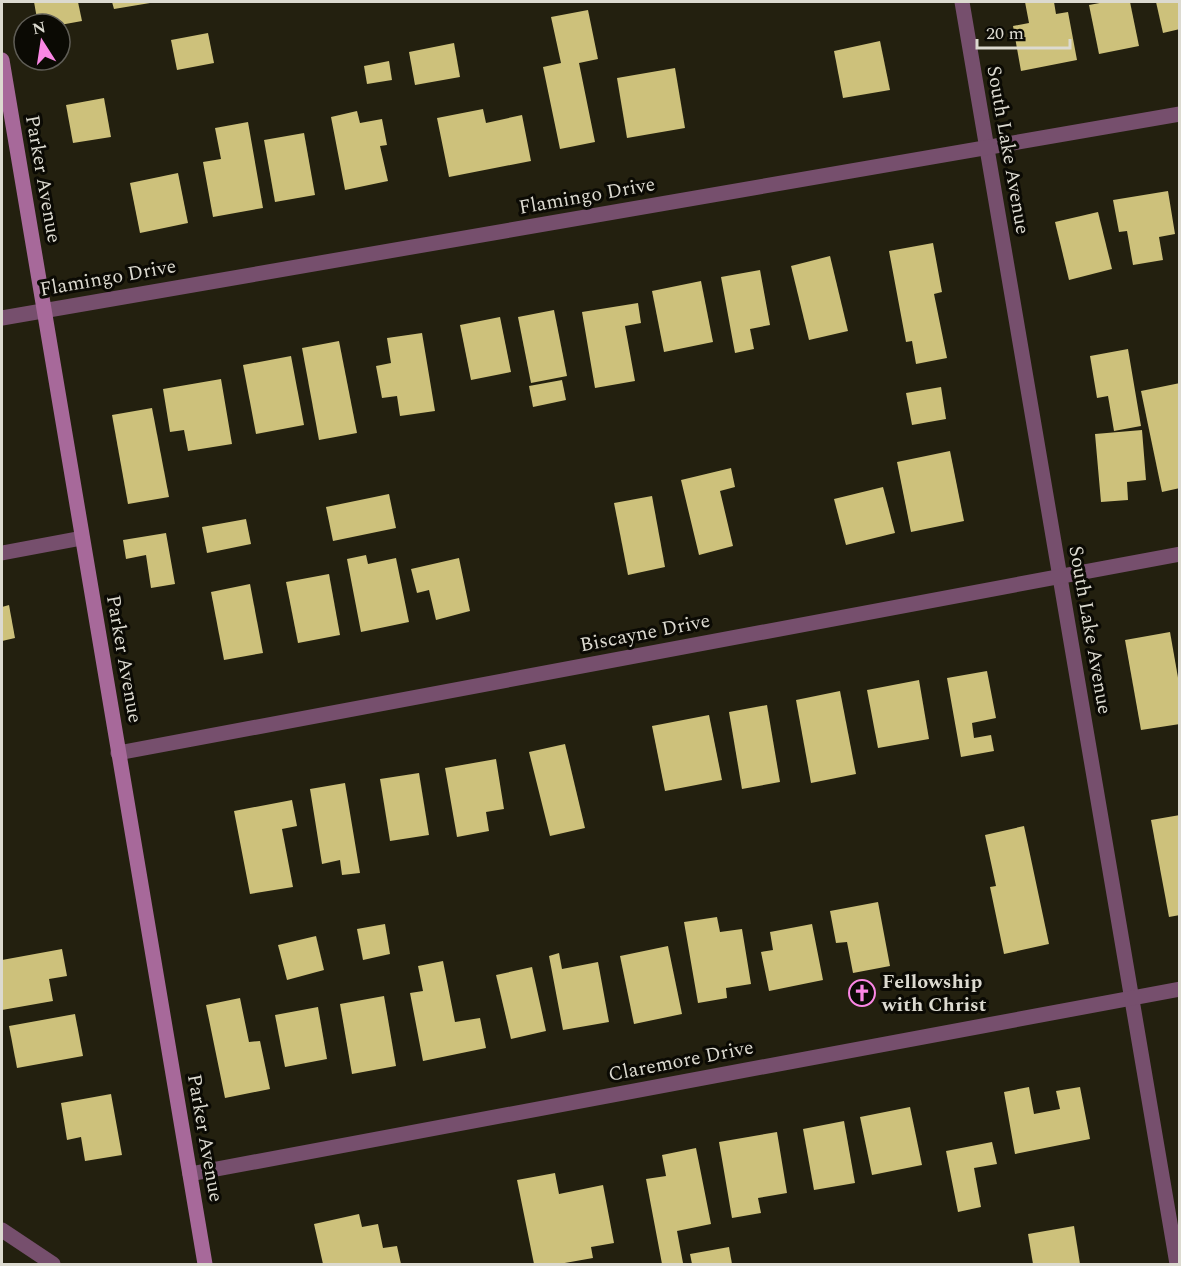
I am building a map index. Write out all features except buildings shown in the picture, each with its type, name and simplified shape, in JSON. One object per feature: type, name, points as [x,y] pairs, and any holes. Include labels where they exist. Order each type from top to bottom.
[{"type":"street","name":"South Lake Avenue","points":[[962,2],[1177,1264]]},
{"type":"street","name":"Parker Avenue","points":[[2,60],[205,1264]]},
{"type":"street","name":"Flamingo Drive","points":[[2,318],[1179,114]]},
{"type":"street","points":[[2,553],[82,538]]},
{"type":"street","name":"Biscayne Drive","points":[[118,753],[1179,554]]},
{"type":"street","name":"Claremore Drive","points":[[190,1174],[1179,989]]},
{"type":"street","points":[[2,1230],[52,1264]]},
{"type":"place","name":"Fellowship with Christ","points":[[862,993]]}]
